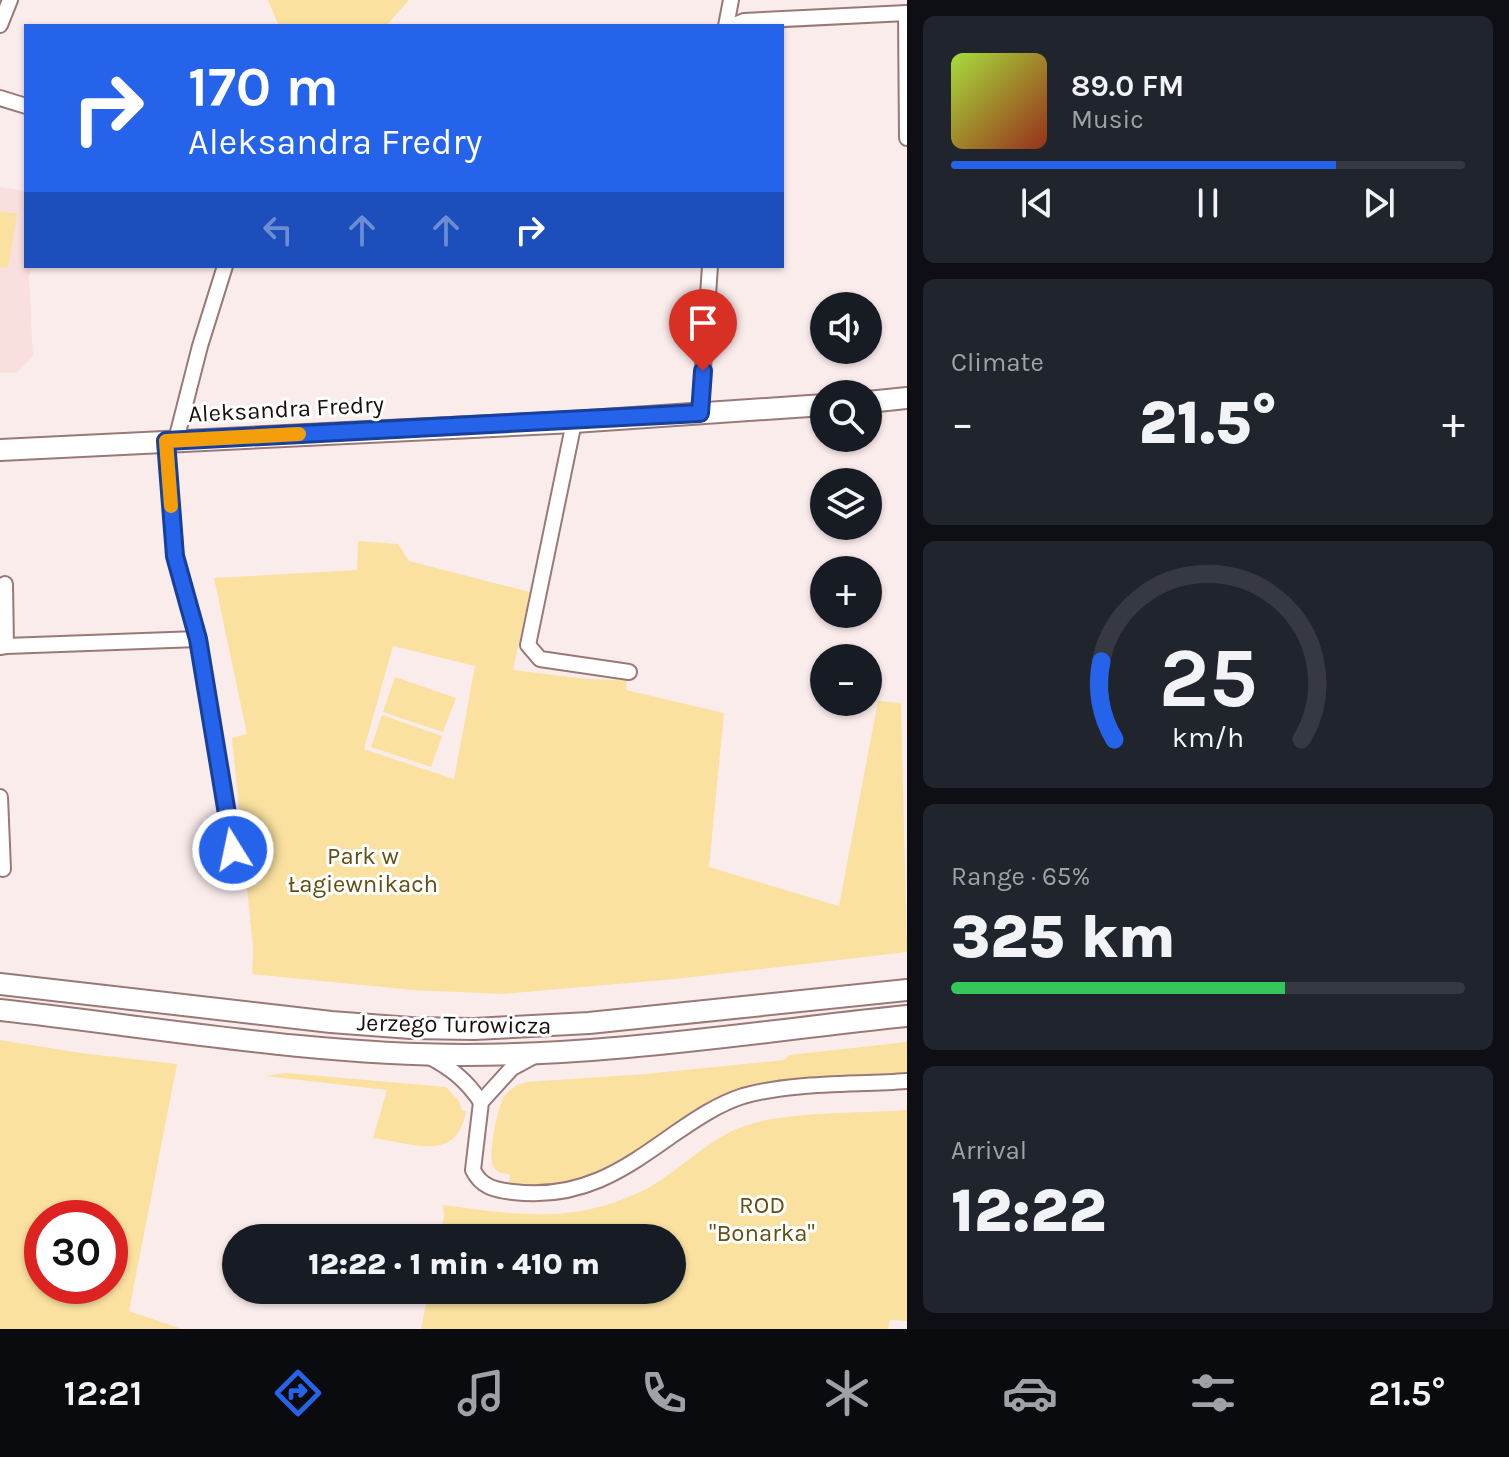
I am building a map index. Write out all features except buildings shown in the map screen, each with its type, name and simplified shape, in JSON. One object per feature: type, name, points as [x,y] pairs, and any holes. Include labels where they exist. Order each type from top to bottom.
[{"type":"main road","points":[[882,401],[907,398]]},
{"type":"main road","name":"Aleksandra Fredry","points":[[0,450],[574,422],[810,406]]},
{"type":"main road","name":"Jerzego Turowicza","points":[[0,984],[331,1022],[474,1029],[589,1023],[907,990]]},
{"type":"main road","name":"Jerzego Turowicza","points":[[0,1010],[287,1043],[425,1054],[540,1053],[907,1016]]},
{"type":"street","points":[[0,25],[10,0]]},
{"type":"street","points":[[729,24],[731,0]]},
{"type":"street","points":[[735,24],[858,7],[906,13],[907,138]]},
{"type":"street","points":[[0,98],[24,105]]},
{"type":"street","points":[[224,268],[171,440],[175,556],[198,639],[233,850]]},
{"type":"street","points":[[700,413],[710,268]]},
{"type":"street","points":[[574,422],[528,645],[540,659],[629,672]]},
{"type":"street","points":[[5,584],[3,646],[198,639]]},
{"type":"street","points":[[0,797],[3,869]]},
{"type":"street","points":[[540,1053],[512,1068],[481,1102],[472,1163],[478,1180],[486,1186],[503,1191],[542,1193],[587,1186],[614,1175],[705,1113],[741,1097],[779,1089],[907,1081]]},
{"type":"street","points":[[425,1054],[463,1078],[481,1102]]},
{"type":"shaded area","points":[[0,187],[24,191],[24,268],[31,268],[29,277],[33,356],[16,373],[0,373]]},
{"type":"green space","points":[[268,0],[409,0],[388,24],[278,24]]},
{"type":"green space","points":[[0,211],[17,214],[8,268],[0,267]]},
{"type":"green space","name":"Park w Łagiewnikach","points":[[358,541],[398,544],[409,561],[530,592],[513,670],[587,679],[627,680],[626,690],[724,713],[709,867],[839,906],[875,716],[882,716],[882,701],[901,703],[907,952],[675,979],[503,994],[412,990],[252,974],[253,948],[232,738],[247,734],[214,578],[357,570]],"holes":[[[393,646],[475,666],[454,779],[364,749]]]},
{"type":"green space","points":[[395,677],[456,698],[443,732],[383,712]]},
{"type":"green space","points":[[382,715],[442,736],[431,767],[371,747]]},
{"type":"green space","points":[[0,1040],[177,1064],[129,1311],[182,1329],[0,1329]]},
{"type":"green space","points":[[907,1042],[907,1073],[797,1078],[736,1090],[705,1104],[607,1168],[579,1179],[548,1185],[509,1184],[510,1175],[493,1166],[492,1143],[501,1102],[516,1086],[526,1082],[784,1060],[789,1055]]},
{"type":"green space","points":[[287,1073],[446,1087],[459,1101],[462,1110],[466,1111],[461,1128],[443,1144],[417,1146],[373,1138],[387,1090],[265,1076]]},
{"type":"green space","name":"ROD \"Bonarka\"","points":[[907,1110],[907,1321],[890,1320],[888,1329],[421,1329],[426,1304],[686,1304],[686,1224],[443,1224],[443,1205],[522,1214],[570,1213],[595,1208],[646,1189],[732,1131],[770,1119]]},
{"type":"slow traffic","points":[[171,506],[166,441],[299,434]]},
{"type":"route","points":[[233,850],[198,639],[175,556],[166,441],[700,413],[703,371]]}]
